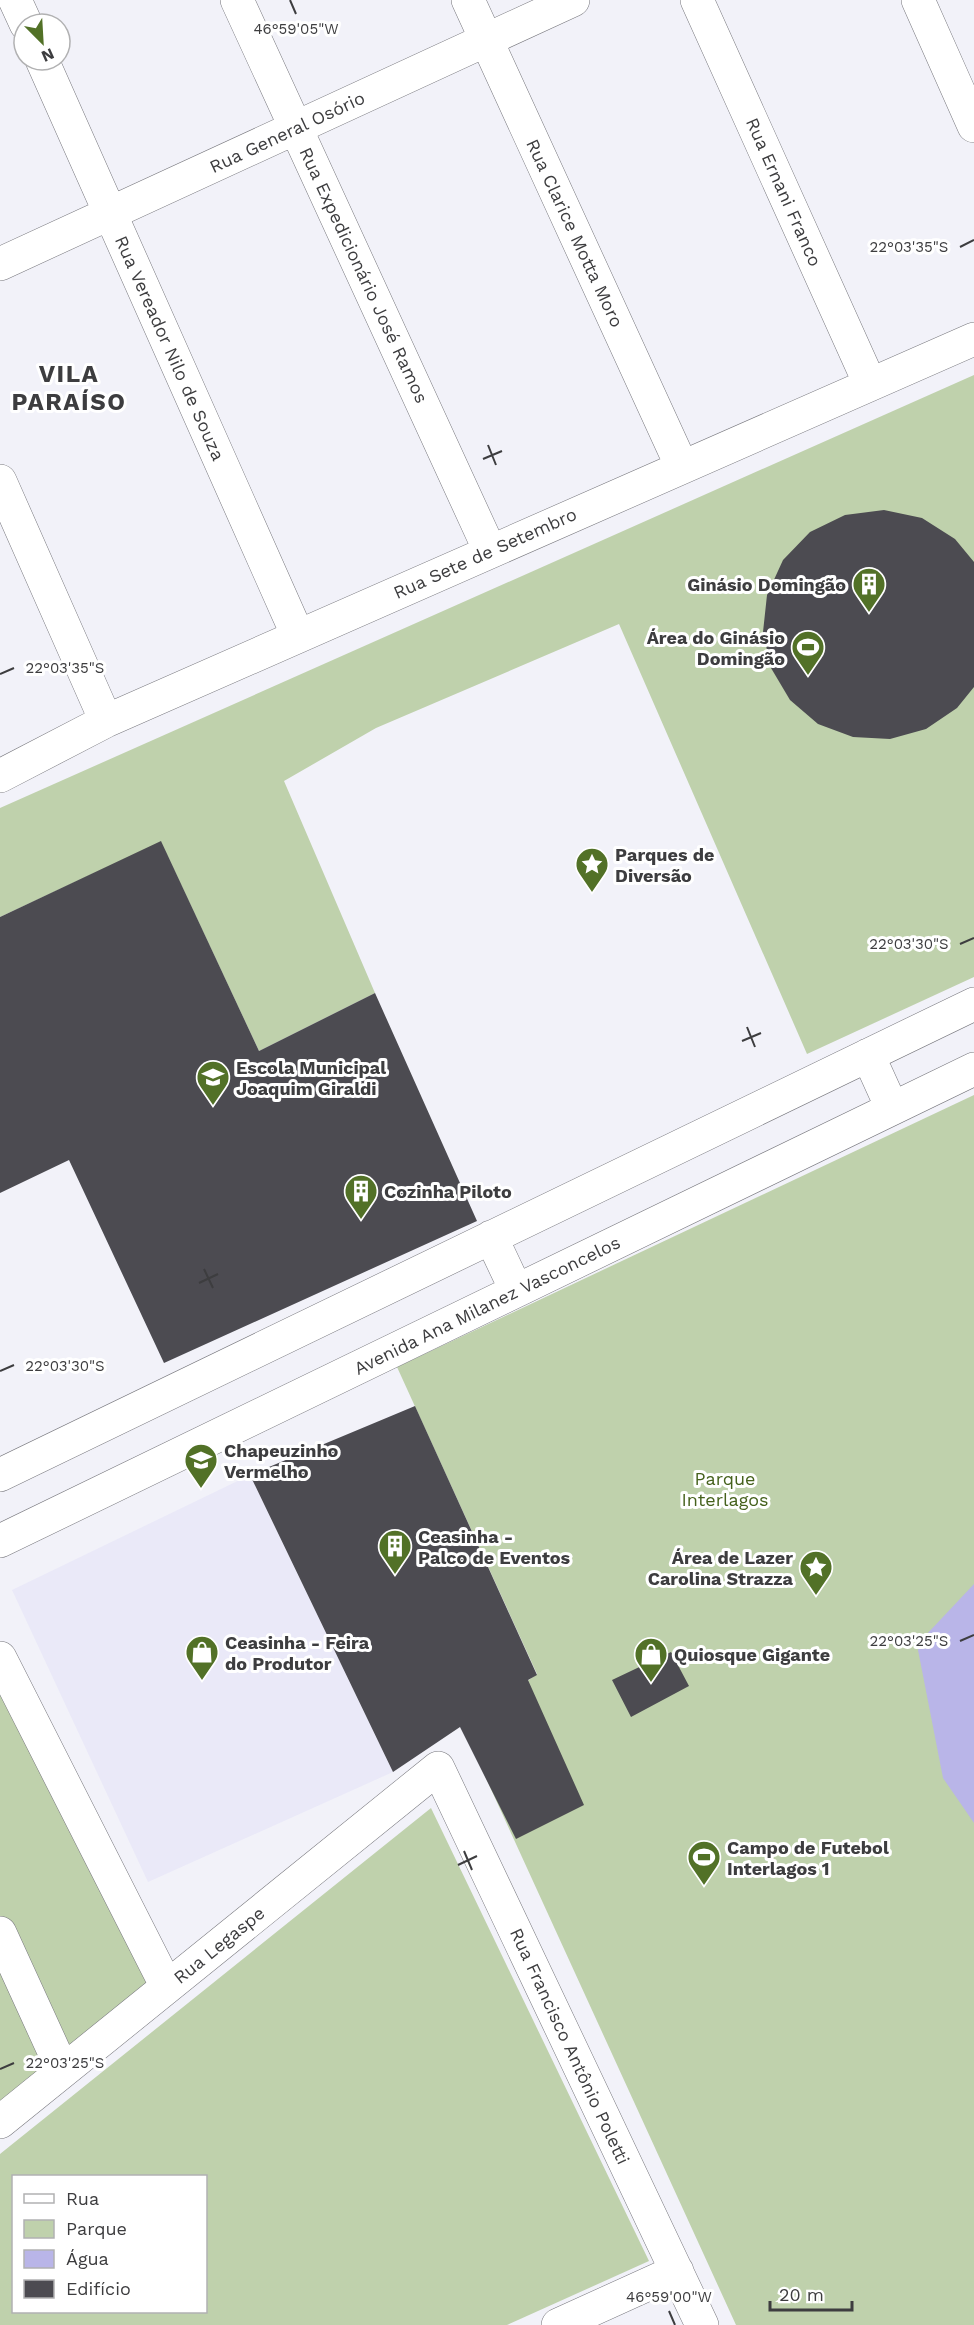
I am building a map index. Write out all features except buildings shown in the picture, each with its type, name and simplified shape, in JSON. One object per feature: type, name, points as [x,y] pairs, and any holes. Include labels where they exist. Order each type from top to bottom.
[{"type":"street","name":"Rua Expedicionário José Ramos","points":[[237,0],[490,551]]},
{"type":"street","name":"Rua Clarice Motta Moro","points":[[468,0],[682,467]]},
{"type":"street","name":"Rua General Osório","points":[[0,264],[573,0]]},
{"type":"street","name":"Rua Ernani Franco","points":[[697,0],[870,384]]},
{"type":"street","points":[[918,0],[974,126]]},
{"type":"street","name":"Rua Vereador Nilo de Souza","points":[[47,72],[298,636]]},
{"type":"street","name":"Rua Sete de Setembro","points":[[0,776],[106,721],[974,339]]},
{"type":"street","points":[[0,481],[106,721]]},
{"type":"street","points":[[0,1475],[974,1004]]},
{"type":"street","points":[[867,1055],[892,1108]]},
{"type":"street","name":"Avenida Ana Milanez Vasconcelos","points":[[0,1541],[974,1069]]},
{"type":"street","points":[[491,1237],[516,1290]]},
{"type":"street","points":[[0,1658],[167,1987]]},
{"type":"street","name":"Rua Legaspe","points":[[0,2122],[438,1768]]},
{"type":"street","name":"Rua Francisco Antônio Poletti","points":[[438,1768],[702,2325]]},
{"type":"street","points":[[0,1933],[63,2071]]},
{"type":"street","points":[[558,2325],[677,2271]]},
{"type":"shaded area","name":"Ceasinha - Feira do Produtor","points":[[250,1475],[393,1772],[148,1882],[12,1590]]},
{"type":"green space","name":"Área do Ginásio Domingão","points":[[974,375],[974,977],[807,1054],[619,624],[376,728],[284,781],[375,993],[259,1051],[161,842],[0,917],[0,808]]},
{"type":"green space","name":"Parque Interlagos","points":[[974,1095],[974,2325],[736,2325],[463,1728],[537,1674],[397,1367]]},
{"type":"green space","points":[[0,1670],[155,1985],[63,2058],[0,1921]]},
{"type":"green space","points":[[431,1808],[649,2261],[507,2325],[0,2325],[0,2154]]},
{"type":"green space","points":[[0,1948],[53,2066],[0,2112]]},
{"type":"water","points":[[974,1584],[974,1823],[943,1778],[918,1650],[926,1635]]},
{"type":"place","name":"Ginásio Domingão","points":[[869,613]]},
{"type":"place","name":"Área do Ginásio Domingão","points":[[808,676]]},
{"type":"place","name":"Parques de Diversão","points":[[592,893]]},
{"type":"place","name":"Escola Municipal Joaquim Giraldi","points":[[213,1106]]},
{"type":"place","name":"Cozinha Piloto","points":[[361,1220]]},
{"type":"place","name":"Chapeuzinho Vermelho","points":[[201,1489]]},
{"type":"place","name":"Ceasinha - Palco de Eventos","points":[[395,1575]]},
{"type":"place","name":"Área de Lazer Carolina Strazza","points":[[816,1596]]},
{"type":"place","name":"Ceasinha - Feira do Produtor","points":[[202,1681]]},
{"type":"place","name":"Quiosque Gigante","points":[[651,1683]]},
{"type":"place","name":"Campo de Futebol Interlagos 1","points":[[704,1886]]},
{"type":"district","name":"VILA PARAÍSO","points":[[69,388]]}]
